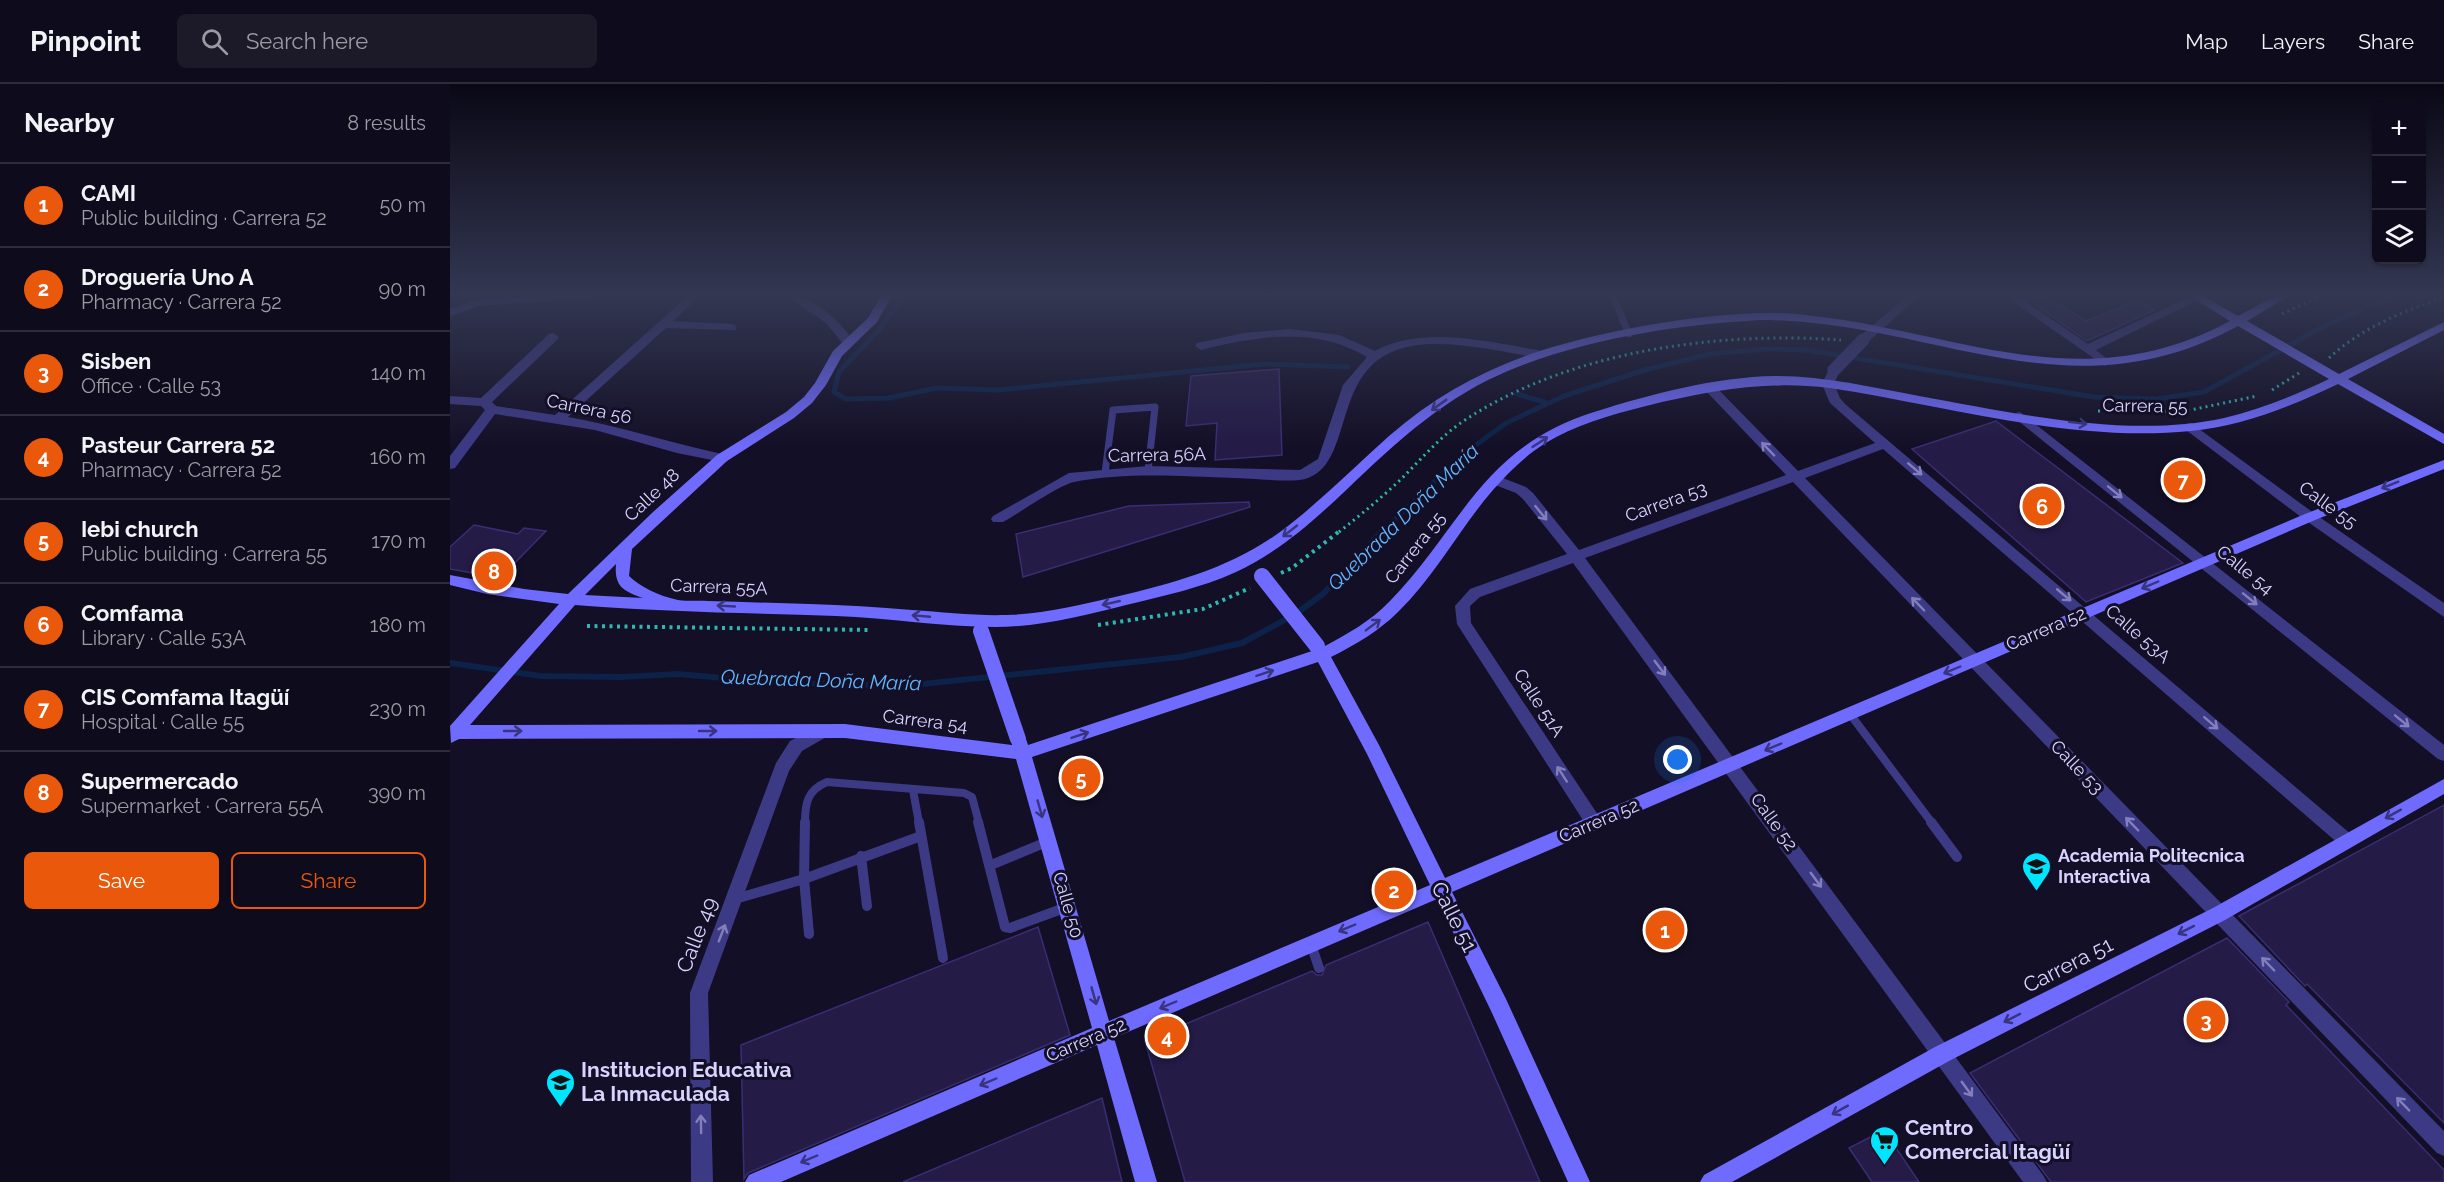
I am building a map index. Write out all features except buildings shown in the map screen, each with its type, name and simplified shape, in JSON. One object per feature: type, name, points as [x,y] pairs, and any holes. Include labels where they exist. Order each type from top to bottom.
[{"type":"street","points":[[450,465],[488,406],[545,345]]},
{"type":"street","points":[[557,420],[639,345]]},
{"type":"street","name":"Calle 48","points":[[452,733],[571,600],[625,548],[722,458],[790,415],[808,400],[846,345]]},
{"type":"street","points":[[1360,345],[1375,356],[1400,345]]},
{"type":"street","points":[[1468,345],[1538,354]]},
{"type":"street","name":"Carrera 55A","points":[[450,580],[476,587],[571,600],[892,614],[980,626],[1143,596],[1185,585],[1246,561],[1275,543],[1326,503],[1399,435],[1438,404],[1488,373],[1538,354],[1578,345]]},
{"type":"street","points":[[1828,384],[1833,370],[1858,345]]},
{"type":"street","points":[[1949,345],[2004,357],[2042,362],[2105,362],[2169,352],[2183,345]]},
{"type":"street","points":[[2083,345],[2105,362]]},
{"type":"street","points":[[2088,349],[2096,345]]},
{"type":"street","points":[[2284,345],[2444,440]]},
{"type":"street","name":"Carrera 55","points":[[1021,746],[1320,650],[1375,624],[1394,607],[1496,480],[1524,452],[1548,436],[1608,412],[1710,388],[1774,380],[1828,384],[2020,416],[2100,425],[2191,427],[2238,419],[2276,406],[2402,345]]},
{"type":"street","name":"Carrera 56A","points":[[998,519],[1069,478],[1105,473],[1148,471],[1303,474],[1324,461],[1349,385],[1375,356]]},
{"type":"street","name":"Calle 53A","points":[[1828,384],[1834,400],[1841,407],[2346,840]]},
{"type":"street","name":"Calle 53","points":[[1710,388],[2444,1146]]},
{"type":"street","name":"Carrera 56","points":[[450,400],[595,426],[677,449],[722,458]]},
{"type":"street","name":"Calle 54","points":[[2020,416],[2444,754]]},
{"type":"street","name":"Calle 55","points":[[2191,427],[2310,517],[2444,611]]},
{"type":"street","name":"Carrera 53","points":[[1463,601],[1475,593],[1885,444]]},
{"type":"street","name":"Carrera 52","points":[[756,1182],[2084,613],[2310,517],[2444,464]]},
{"type":"street","name":"Calle 52","points":[[1496,480],[1521,490],[1528,496],[1576,556],[1732,765],[2036,1182]]},
{"type":"street","points":[[625,548],[622,578],[632,588],[679,605]]},
{"type":"street","name":"Calle 51","points":[[1246,561],[1265,578],[1320,650],[1373,750],[1499,1006],[1579,1182]]},
{"type":"street","name":"Calle 51A","points":[[1463,601],[1460,612],[1464,624],[1594,823]]},
{"type":"street","name":"Calle 50","points":[[980,626],[1021,746],[1050,841],[1146,1182]]},
{"type":"street","name":"Calle 49","points":[[702,1182],[699,993],[782,768],[796,746],[822,731]]},
{"type":"street","name":"Carrera 54","points":[[452,733],[845,731],[1021,746]]},
{"type":"street","name":"Carrera 51","points":[[1711,1182],[1942,1054],[2219,914],[2444,786]]},
{"type":"lane","points":[[1105,473],[1113,410],[1155,407],[1148,471]]},
{"type":"lane","points":[[1850,714],[1957,857]]},
{"type":"lane","points":[[809,934],[804,879],[805,802],[817,786],[836,782],[964,793],[972,797],[1005,927],[1010,928],[1069,907]]},
{"type":"lane","points":[[913,790],[943,958]]},
{"type":"lane","points":[[735,899],[804,879],[861,856],[921,836]]},
{"type":"lane","points":[[991,865],[1050,841]]},
{"type":"lane","points":[[861,856],[867,906]]},
{"type":"lane","points":[[1311,944],[1319,968]]},
{"type":"path","points":[[1097,625],[1203,609],[1265,578],[1292,568],[1389,490],[1416,461],[1464,421],[1527,386],[1602,363],[1681,345]]},
{"type":"path","points":[[2268,392],[2300,373],[2321,366],[2342,345]]},
{"type":"path","points":[[2096,411],[2181,412],[2262,394]]},
{"type":"path","points":[[587,627],[880,630]]},
{"type":"waterway","points":[[864,345],[839,372],[834,392],[846,399],[889,398],[937,388],[998,390],[1265,364],[1348,367]]},
{"type":"waterway","name":"Quebrada Doña María","points":[[1382,532],[1461,456],[1506,423],[1564,396],[1645,370],[1710,354],[1767,349],[1806,350],[2094,397],[2156,399],[2204,392],[2289,345]]},
{"type":"waterway","points":[[1517,394],[1547,403]]},
{"type":"waterway","name":"Quebrada Doña María","points":[[450,663],[541,676],[621,677],[678,674],[771,682],[903,686],[1181,657],[1242,643],[1294,615],[1323,594],[1383,530]]},
{"type":"place","name":"CIS Comfama Itagüí","points":[[2183,480]]},
{"type":"place","name":"Comfama","points":[[2042,506]]},
{"type":"place","name":"Supermercado","points":[[494,571]]},
{"type":"place","name":"Iebi church","points":[[1081,778]]},
{"type":"place","name":"Droguería Uno A","points":[[1394,890]]},
{"type":"place","name":"Academia Politecnica Interactiva","points":[[2037,892]]},
{"type":"place","name":"CAMI","points":[[1665,930]]},
{"type":"place","name":"Sisben","points":[[2206,1020]]},
{"type":"place","name":"Pasteur Carrera 52","points":[[1167,1036]]},
{"type":"place","name":"Institucion Educativa La Inmaculada","points":[[560,1108]]},
{"type":"place","name":"Centro Comercial Itagüí","points":[[1884,1166]]}]
